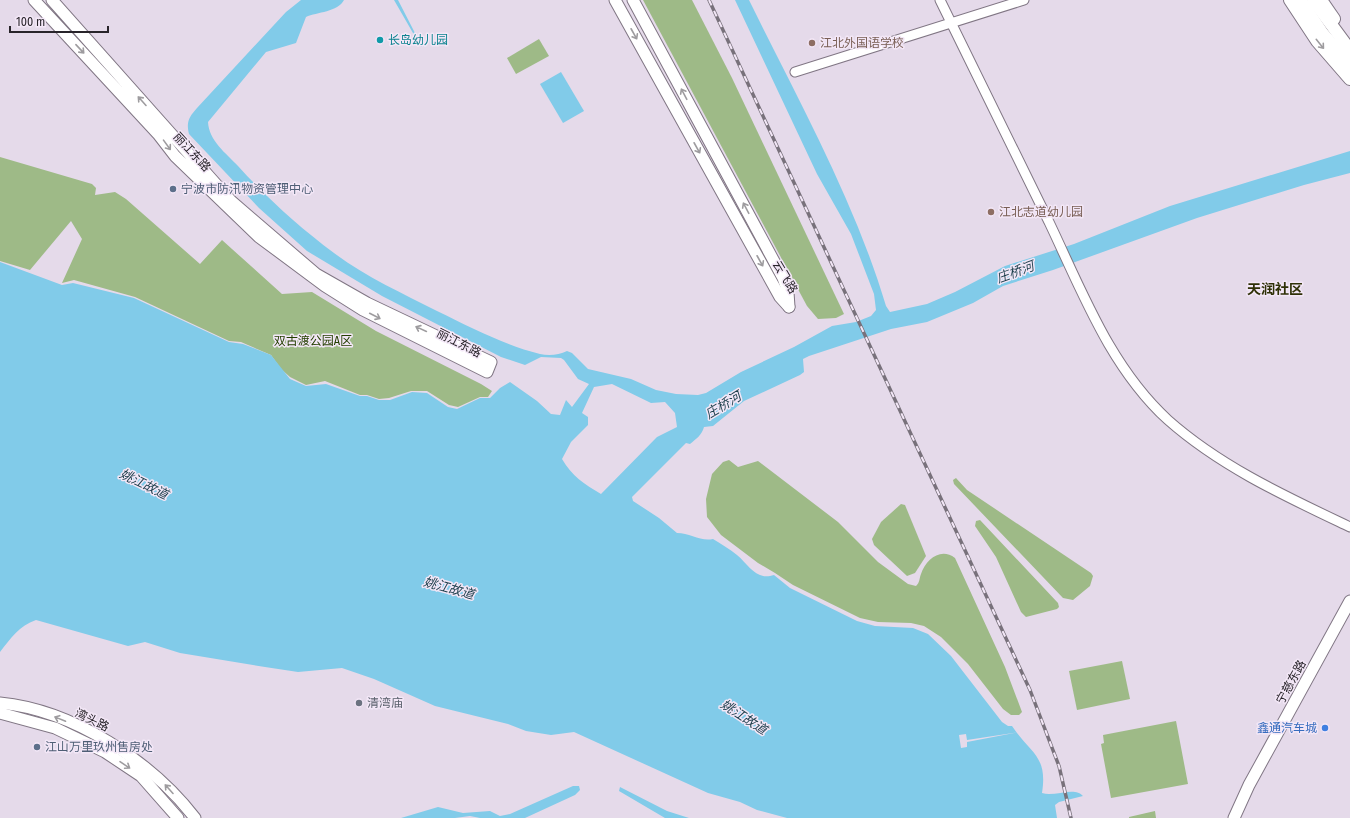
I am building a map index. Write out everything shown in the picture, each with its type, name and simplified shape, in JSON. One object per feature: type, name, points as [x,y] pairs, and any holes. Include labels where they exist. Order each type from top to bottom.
[{"type":"main road","name":"丽江东路","points":[[34,0],[158,134],[175,156],[259,237],[325,286],[363,310],[487,372],[491,362],[367,303],[316,274],[248,216],[231,201],[52,0]]},
{"type":"main road","name":"云飞路","points":[[615,0],[780,297],[789,307],[788,292],[783,278],[633,0]]},
{"type":"main road","points":[[1290,0],[1317,41],[1350,79]]},
{"type":"main road","points":[[1300,0],[1323,34],[1350,65]]},
{"type":"main road","points":[[1313,0],[1350,50]]},
{"type":"main road","points":[[1321,0],[1350,43]]},
{"type":"main road","name":"宁慈东路","points":[[1234,818],[1249,785],[1350,601]]},
{"type":"main road","name":"湾头路","points":[[0,703],[46,714],[86,730],[120,750],[164,784],[195,818]]},
{"type":"main road","name":"湾头路","points":[[0,713],[55,728],[105,752],[141,776],[178,818]]},
{"type":"street","points":[[940,0],[1075,278],[1111,350],[1127,375],[1167,419],[1203,449],[1284,496],[1350,528]]},
{"type":"street","points":[[795,72],[1024,0]]},
{"type":"green space","points":[[643,0],[692,0],[732,78],[844,314],[836,318],[818,319],[807,306]]},
{"type":"green space","points":[[539,39],[549,56],[516,74],[507,58]]},
{"type":"green space","name":"双古渡公园A区","points":[[0,157],[92,184],[96,188],[95,195],[115,192],[126,199],[200,264],[222,240],[282,294],[312,292],[376,331],[492,391],[488,397],[480,397],[458,407],[449,405],[427,391],[411,391],[389,398],[379,399],[367,395],[360,395],[325,381],[306,385],[290,377],[281,369],[271,355],[241,342],[229,341],[135,297],[74,280],[62,283],[82,239],[71,221],[30,270],[0,261]]},
{"type":"green space","points":[[729,460],[738,467],[758,461],[838,522],[878,562],[908,584],[916,586],[926,564],[935,556],[944,554],[955,558],[1005,667],[1022,712],[1019,715],[1011,715],[1003,709],[968,664],[941,637],[924,626],[911,623],[878,622],[860,618],[793,585],[758,563],[721,535],[707,517],[706,499],[712,474],[723,462]]},
{"type":"green space","points":[[956,478],[967,490],[1091,573],[1093,576],[1090,586],[1073,600],[1063,598],[954,484],[953,480]]},
{"type":"green space","points":[[901,504],[905,505],[926,556],[915,573],[907,576],[874,545],[872,539],[881,522]]},
{"type":"green space","points":[[980,520],[1058,603],[1059,607],[1057,609],[1026,617],[1021,612],[996,557],[975,526],[976,521]]},
{"type":"green space","points":[[1122,661],[1130,699],[1077,710],[1069,671]]},
{"type":"green space","points":[[1176,721],[1188,784],[1111,798],[1101,744],[1104,743],[1103,735]]},
{"type":"green space","points":[[1155,811],[1156,818],[1129,818],[1129,817]]},
{"type":"water","points":[[301,0],[344,0],[337,7],[306,17],[296,43],[266,52],[208,122],[211,135],[215,141],[260,189],[308,233],[346,262],[384,284],[437,311],[513,346],[543,355],[557,354],[567,351],[572,353],[588,369],[631,379],[656,390],[676,394],[698,395],[706,393],[741,372],[794,347],[832,326],[856,322],[871,316],[876,310],[874,294],[851,234],[817,174],[735,0],[749,0],[824,150],[858,227],[886,306],[890,312],[927,304],[955,292],[1005,266],[1074,244],[1170,206],[1350,151],[1350,173],[1304,185],[1197,218],[1053,270],[1003,286],[973,303],[927,322],[891,329],[809,356],[803,359],[804,372],[800,375],[744,401],[713,426],[704,427],[697,439],[690,444],[686,443],[632,497],[633,501],[659,518],[677,533],[709,540],[713,539],[734,553],[758,574],[762,576],[774,575],[790,588],[857,621],[875,626],[913,628],[928,634],[951,656],[1002,722],[1008,726],[1012,726],[1036,755],[1042,770],[1042,793],[1053,794],[1075,792],[1083,796],[1059,802],[1055,805],[1057,818],[787,818],[757,810],[740,802],[708,793],[574,732],[551,735],[526,731],[508,724],[435,706],[374,679],[342,668],[298,672],[180,653],[145,642],[128,646],[36,620],[20,629],[0,652],[0,262],[62,285],[73,283],[134,298],[229,342],[243,344],[271,355],[290,379],[306,386],[326,384],[360,396],[367,396],[379,400],[390,400],[412,392],[427,393],[448,407],[457,409],[480,398],[490,398],[500,388],[510,382],[537,401],[551,414],[560,415],[566,400],[572,407],[589,384],[578,379],[561,358],[541,357],[525,365],[501,357],[382,296],[307,251],[259,208],[189,134],[188,123],[194,111],[286,12]],"holes":[[[612,384],[651,403],[665,402],[675,413],[677,427],[657,437],[601,494],[574,475],[562,459],[571,442],[588,425],[588,417],[582,413],[594,387]]]},
{"type":"water","points":[[394,0],[398,0],[416,35],[424,44],[421,47]]},
{"type":"water","points":[[561,72],[584,111],[563,123],[540,84]]},
{"type":"water","points":[[573,786],[579,786],[580,790],[575,795],[525,818],[480,818],[470,816],[455,818],[401,818],[438,807],[463,813],[490,811],[500,816],[510,814]]},
{"type":"water","points":[[620,787],[667,811],[689,818],[665,818],[619,791]]},
{"type":"pier","points":[[1019,732],[967,742],[967,747],[961,748],[959,735],[966,734],[967,740]]},
{"type":"railway","points":[[709,0],[1030,690],[1059,766],[1071,818]]},
{"type":"place","name":"长岛幼儿园","points":[[380,40]]},
{"type":"place","name":"江北外国语学校","points":[[812,43]]},
{"type":"place","name":"宁波市防汛物资管理中心","points":[[173,189]]},
{"type":"place","name":"江北志道幼儿园","points":[[991,212]]},
{"type":"place","name":"清湾庙","points":[[359,703]]},
{"type":"place","name":"鑫通汽车城","points":[[1325,728]]},
{"type":"place","name":"江山万里玖州售房处","points":[[37,747]]},
{"type":"district","name":"天润社区","points":[[1275,289]]},
{"type":"water label","name":"庄桥河","points":[[1015,272]]},
{"type":"water label","name":"庄桥河","points":[[723,405]]},
{"type":"water label","name":"姚江故道","points":[[144,484]]},
{"type":"water label","name":"姚江故道","points":[[449,588]]},
{"type":"water label","name":"姚江故道","points":[[744,717]]}]
